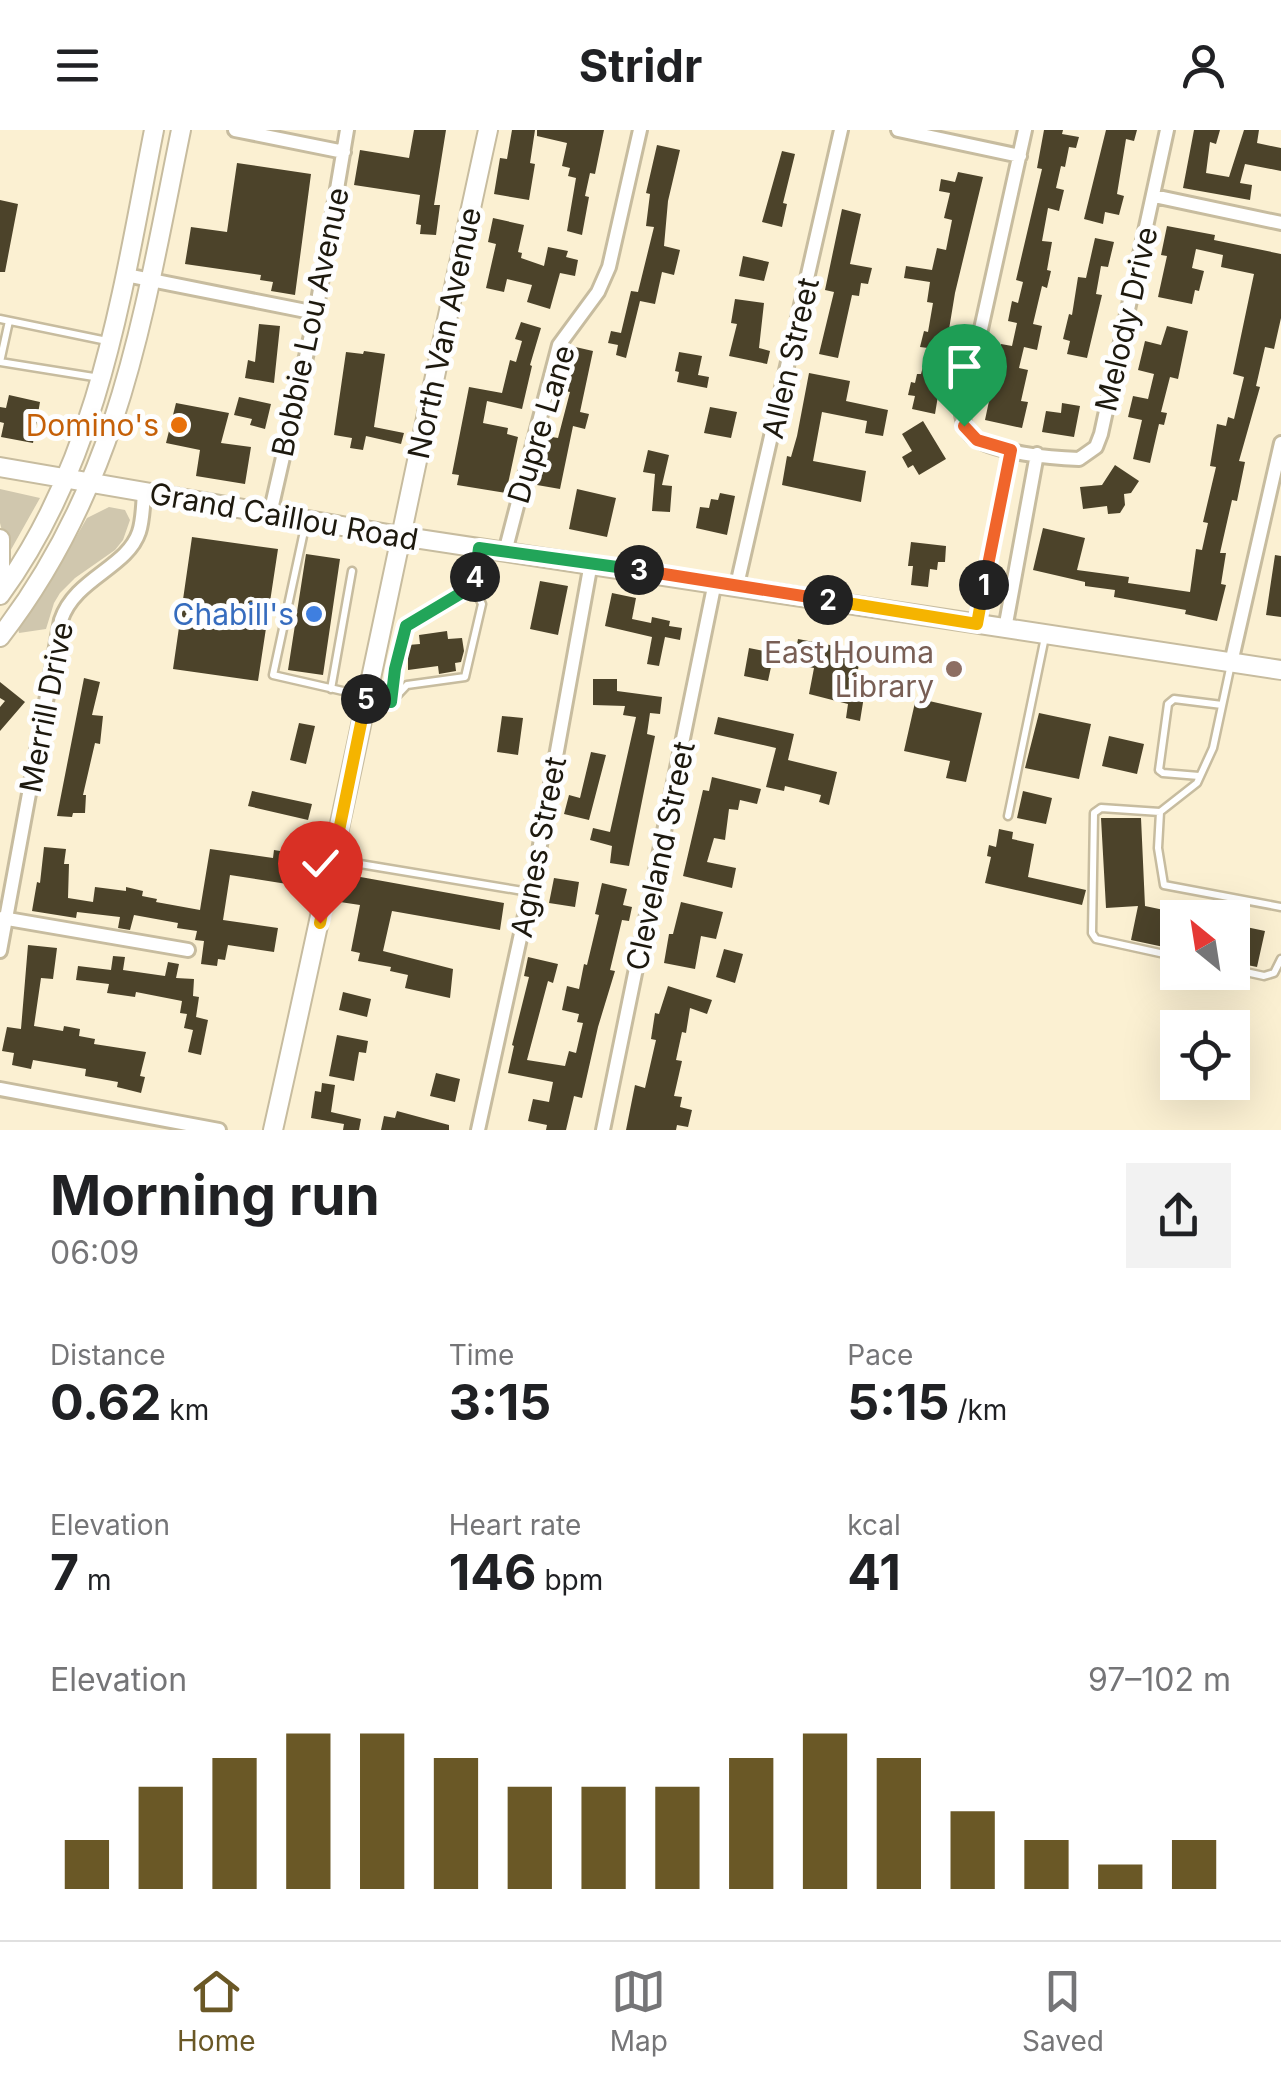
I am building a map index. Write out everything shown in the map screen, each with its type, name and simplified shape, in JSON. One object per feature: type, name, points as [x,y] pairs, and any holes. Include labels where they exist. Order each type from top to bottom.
[{"type":"main road","points":[[0,595],[44,525],[66,480],[102,378],[154,130]]},
{"type":"main road","points":[[0,636],[48,566],[92,484],[126,383],[181,130]]},
{"type":"main road","name":"North Van Avenue","points":[[273,1130],[488,130]]},
{"type":"main road","name":"Grand Caillou Road","points":[[0,467],[400,536],[1281,670]]},
{"type":"main road","points":[[0,538],[0,595]]},
{"type":"street","points":[[235,130],[344,152]]},
{"type":"street","name":"Bobbie Lou Avenue","points":[[270,514],[316,313],[347,130]]},
{"type":"street","name":"Dupre Lane","points":[[505,552],[559,345],[598,292],[609,267],[640,130]]},
{"type":"street","name":"Allen Street","points":[[736,585],[841,130]]},
{"type":"street","points":[[898,130],[1020,156]]},
{"type":"street","name":"Melody Drive","points":[[1025,130],[962,415],[968,433],[977,440],[1011,450],[1078,458],[1096,446],[1167,130]]},
{"type":"street","points":[[1154,196],[1281,223]]},
{"type":"street","points":[[126,275],[316,313]]},
{"type":"street","points":[[1231,663],[1281,442]]},
{"type":"street","points":[[977,624],[1011,450]]},
{"type":"street","points":[[1005,630],[1038,454]]},
{"type":"street","name":"Merrill Drive","points":[[0,951],[3,918],[64,609],[87,582],[124,554],[138,534],[144,492]]},
{"type":"street","name":"Agnes Street","points":[[478,1130],[530,892],[591,563]]},
{"type":"street","name":"Cleveland Street","points":[[603,1130],[716,582]]},
{"type":"street","points":[[3,918],[188,950]]},
{"type":"street","points":[[0,1089],[220,1130]]},
{"type":"lane","points":[[102,378],[0,362],[4,320],[112,342]]},
{"type":"lane","points":[[306,520],[273,674],[391,702]]},
{"type":"lane","points":[[391,702],[406,685],[465,677],[482,604],[473,586],[479,548]]},
{"type":"lane","points":[[331,689],[352,571]]},
{"type":"lane","points":[[391,702],[406,626],[473,586]]},
{"type":"lane","points":[[1008,816],[1045,636]]},
{"type":"lane","points":[[1160,953],[1096,939],[1092,933],[1094,813],[1102,808],[1160,812],[1196,783],[1213,748],[1231,663]]},
{"type":"lane","points":[[1199,776],[1163,774],[1159,770],[1168,704],[1174,699],[1222,704]]},
{"type":"lane","points":[[1160,812],[1158,848],[1164,886],[1281,908]]},
{"type":"lane","points":[[360,864],[530,892]]},
{"type":"lane","points":[[1250,973],[1264,976],[1274,973],[1281,959]]},
{"type":"shaded area","points":[[0,489],[40,498],[8,555],[0,523]]},
{"type":"shaded area","points":[[109,507],[125,510],[130,520],[123,540],[60,593],[46,629],[19,633],[18,628],[87,518]]},
{"type":"building","points":[[414,130],[446,130],[434,205],[440,205],[436,235],[420,234],[421,225],[416,224],[420,195],[354,185],[360,150],[409,158]]},
{"type":"building","points":[[512,130],[535,130],[529,200],[494,194],[500,158],[507,159]]},
{"type":"building","points":[[537,130],[604,130],[595,174],[590,173],[585,196],[589,197],[582,235],[567,231],[576,178],[568,176],[570,168],[562,166],[567,143],[537,136]]},
{"type":"building","points":[[1044,130],[1063,130],[1062,134],[1079,137],[1076,148],[1069,147],[1065,167],[1061,166],[1056,188],[1064,190],[1059,211],[1048,208],[1042,241],[1052,242],[1047,270],[1051,271],[1047,288],[1042,286],[1033,324],[1042,326],[1037,350],[1024,347],[1019,368],[1028,370],[1021,401],[1028,402],[1022,428],[985,420],[1001,344],[1012,346],[1017,323],[1008,321],[1012,301],[1018,303],[1023,282],[1016,280],[1042,169],[1037,168]]},
{"type":"building","points":[[1106,130],[1137,130],[1134,141],[1126,139],[1117,194],[1124,196],[1119,215],[1105,212],[1103,224],[1084,219]]},
{"type":"building","points":[[1194,130],[1220,130],[1216,144],[1210,142],[1206,173],[1229,177],[1244,130],[1259,130],[1257,143],[1281,148],[1281,171],[1245,164],[1240,183],[1252,185],[1250,200],[1183,188]]},
{"type":"building","points":[[657,145],[680,150],[668,201],[664,246],[680,250],[674,275],[662,272],[655,304],[640,301],[626,358],[616,355],[618,345],[608,343],[611,331],[621,333],[631,291],[638,292],[654,227],[646,226],[650,194],[646,193]]},
{"type":"building","points":[[782,151],[795,154],[783,203],[787,204],[782,227],[762,222]]},
{"type":"building","points":[[237,163],[311,174],[295,295],[271,291],[273,282],[260,280],[261,275],[185,264],[191,227],[227,232]]},
{"type":"building","points":[[958,172],[983,177],[955,293],[935,414],[912,409],[915,396],[908,395],[911,382],[915,383],[917,374],[921,374],[928,348],[920,347],[924,331],[928,332],[933,303],[927,302],[930,282],[904,278],[906,266],[932,270],[937,248],[946,250],[952,220],[944,218],[950,193],[939,191],[941,179],[955,182]]},
{"type":"building","points":[[0,200],[18,204],[5,272],[0,272]]},
{"type":"building","points":[[842,209],[861,214],[850,264],[872,268],[868,284],[861,283],[859,296],[852,295],[838,358],[819,354],[834,292],[825,290]]},
{"type":"building","points":[[493,218],[524,225],[518,252],[522,253],[521,258],[544,266],[548,247],[568,251],[566,257],[578,260],[575,276],[560,273],[550,309],[527,302],[532,285],[507,279],[504,292],[486,288],[496,244],[488,242]]},
{"type":"building","points":[[1167,226],[1281,254],[1281,318],[1274,349],[1265,347],[1256,386],[1260,387],[1239,461],[1245,462],[1237,501],[1232,500],[1220,553],[1226,553],[1221,584],[1226,585],[1217,621],[1185,614],[1186,610],[1114,597],[1115,590],[1085,586],[1085,582],[1033,570],[1043,528],[1085,538],[1077,570],[1129,577],[1128,583],[1190,592],[1196,549],[1202,550],[1208,523],[1203,522],[1216,467],[1210,466],[1217,424],[1226,426],[1228,417],[1234,419],[1244,377],[1233,374],[1254,274],[1221,267],[1223,255],[1196,249],[1192,268],[1204,271],[1192,304],[1158,297],[1167,256],[1161,255]]},
{"type":"building","points":[[1095,238],[1114,242],[1108,267],[1101,266],[1096,294],[1102,295],[1087,358],[1067,354],[1070,341],[1063,339],[1069,314],[1072,315],[1078,277],[1086,278]]},
{"type":"building","points":[[743,256],[769,262],[764,281],[739,276]]},
{"type":"building","points":[[735,299],[764,303],[759,348],[770,351],[767,364],[729,356],[737,324],[731,323]]},
{"type":"building","points":[[521,322],[541,328],[522,409],[487,401],[483,423],[508,428],[507,434],[518,437],[506,493],[457,485],[459,475],[452,474],[469,387],[502,393],[510,360],[516,362],[522,341],[515,339]]},
{"type":"building","points":[[259,324],[280,326],[274,383],[245,378],[248,360],[255,362]]},
{"type":"building","points":[[1167,326],[1188,331],[1178,379],[1170,377],[1161,412],[1167,413],[1164,425],[1159,424],[1150,463],[1133,459],[1142,420],[1128,417],[1133,396],[1148,399],[1154,374],[1138,370],[1145,341],[1161,345]]},
{"type":"building","points":[[571,346],[593,351],[580,412],[589,414],[585,429],[573,426],[560,489],[537,485],[546,436],[558,438],[570,392],[561,390]]},
{"type":"building","points":[[346,352],[385,354],[374,427],[404,433],[401,444],[366,436],[363,450],[350,448],[352,438],[334,435]]},
{"type":"building","points":[[679,352],[702,356],[698,375],[709,377],[707,388],[677,382]]},
{"type":"building","points":[[809,373],[850,381],[846,401],[888,410],[883,436],[865,433],[867,421],[822,412],[813,461],[866,471],[861,502],[782,485],[787,456],[791,457],[797,436]]},
{"type":"building","points":[[9,395],[40,402],[33,443],[1,437],[4,423],[0,422],[0,407],[6,408]]},
{"type":"building","points":[[239,397],[271,404],[265,429],[250,425],[252,419],[234,415]]},
{"type":"building","points":[[176,403],[229,413],[221,443],[251,447],[245,484],[196,476],[200,450],[166,443]]},
{"type":"building","points":[[1062,403],[1080,406],[1074,437],[1042,432],[1046,411],[1061,413]]},
{"type":"building","points":[[710,407],[737,412],[731,438],[704,433]]},
{"type":"building","points":[[923,421],[946,459],[919,475],[913,465],[908,468],[902,457],[912,451],[902,434]]},
{"type":"building","points":[[648,450],[669,455],[662,485],[672,486],[670,512],[652,511],[655,474],[643,472]]},
{"type":"building","points":[[1115,465],[1139,481],[1131,493],[1124,494],[1125,505],[1120,513],[1108,514],[1107,506],[1083,509],[1080,487],[1102,485]]},
{"type":"building","points":[[577,489],[616,498],[607,537],[569,529]]},
{"type":"building","points":[[720,493],[735,496],[727,535],[696,528],[700,507],[709,508],[711,499],[718,500]]},
{"type":"building","points":[[192,537],[278,549],[258,681],[173,669]]},
{"type":"building","points":[[911,542],[946,546],[945,562],[938,562],[937,570],[930,569],[928,587],[911,585]]},
{"type":"building","name":"Chabill's","points":[[306,554],[340,559],[323,675],[288,670]]},
{"type":"building","points":[[1275,555],[1281,556],[1281,617],[1266,615]]},
{"type":"building","points":[[540,581],[568,586],[558,635],[530,629]]},
{"type":"building","points":[[612,593],[636,598],[632,619],[651,623],[652,617],[682,628],[680,640],[665,637],[659,666],[647,664],[652,637],[605,626]]},
{"type":"building","points":[[447,631],[448,639],[462,638],[464,651],[461,662],[455,663],[456,671],[439,674],[438,666],[408,670],[408,645],[420,644],[419,635]]},
{"type":"building","points":[[798,639],[861,651],[856,682],[866,684],[860,721],[846,718],[848,704],[809,694],[814,668],[793,664]]},
{"type":"building","points":[[749,648],[774,653],[768,681],[744,676]]},
{"type":"building","points":[[84,678],[100,682],[92,715],[103,716],[100,744],[95,743],[83,795],[85,813],[57,816]]},
{"type":"building","points":[[593,679],[617,679],[617,691],[662,697],[660,714],[650,713],[647,734],[655,736],[629,866],[610,863],[612,846],[590,840],[593,828],[610,832],[636,717],[623,715],[625,706],[593,705]]},
{"type":"building","points":[[0,682],[25,702],[0,731],[0,707],[5,701],[0,698]]},
{"type":"building","points":[[916,698],[982,713],[966,782],[946,778],[950,761],[904,751]]},
{"type":"building","points":[[1039,713],[1091,724],[1079,779],[1025,768]]},
{"type":"building","points":[[502,716],[523,718],[518,755],[497,752]]},
{"type":"building","points":[[718,717],[794,734],[788,760],[837,772],[829,805],[819,802],[821,795],[785,786],[784,791],[766,787],[776,748],[714,734]]},
{"type":"building","points":[[299,723],[315,726],[306,764],[290,760]]},
{"type":"building","points":[[1109,736],[1144,744],[1137,774],[1102,766]]},
{"type":"building","points":[[591,752],[606,755],[589,820],[564,814],[569,795],[580,798]]},
{"type":"building","points":[[712,777],[761,789],[757,804],[740,800],[738,810],[729,809],[725,840],[714,838],[707,862],[736,868],[732,888],[683,876],[703,790],[709,791]]},
{"type":"building","points":[[252,791],[312,804],[308,820],[248,806]]},
{"type":"building","points":[[1023,791],[1052,798],[1046,824],[1017,818]]},
{"type":"building","points":[[1101,818],[1141,818],[1145,906],[1160,909],[1160,946],[1131,940],[1138,906],[1106,908]]},
{"type":"building","points":[[999,829],[1013,832],[1012,839],[1034,844],[1028,877],[1086,890],[1082,905],[985,883],[991,857],[987,856],[989,845],[996,847]]},
{"type":"building","points":[[44,847],[66,849],[68,898],[93,902],[95,887],[126,891],[126,887],[143,891],[142,896],[157,899],[156,902],[200,910],[210,849],[273,858],[274,850],[292,853],[287,884],[230,875],[223,920],[278,928],[274,952],[228,945],[225,960],[218,959],[217,966],[201,964],[204,941],[195,940],[197,931],[177,928],[178,923],[134,915],[130,930],[118,928],[120,917],[77,912],[76,918],[32,911]]},
{"type":"building","points":[[344,874],[504,903],[500,930],[392,911],[383,951],[453,969],[450,998],[405,988],[408,975],[390,971],[391,967],[358,961],[360,953],[351,951],[360,905],[340,902]]},
{"type":"building","points":[[554,878],[579,882],[575,907],[549,903]]},
{"type":"building","points":[[602,883],[627,889],[623,905],[632,907],[629,921],[622,920],[610,970],[615,971],[582,1098],[574,1096],[566,1130],[546,1130],[547,1125],[528,1121],[533,1099],[549,1102],[553,1082],[508,1073],[529,977],[524,976],[528,957],[558,964],[553,983],[548,981],[527,1060],[565,1066],[569,1051],[576,1053],[583,1023],[577,1022],[579,1014],[562,1010],[567,986],[579,989],[584,964],[587,965]]},
{"type":"building","points":[[681,902],[723,912],[716,939],[701,936],[695,969],[664,963]]},
{"type":"building","points":[[1250,928],[1265,931],[1257,967],[1250,966]]},
{"type":"building","points":[[28,945],[57,948],[53,979],[41,978],[34,1026],[63,1031],[64,1026],[80,1029],[79,1036],[95,1039],[94,1044],[146,1052],[140,1076],[145,1077],[141,1093],[117,1087],[118,1082],[85,1076],[86,1069],[33,1060],[31,1069],[12,1065],[14,1053],[2,1051],[7,1027],[21,1029]]},
{"type":"building","points":[[724,949],[743,954],[735,983],[716,977]]},
{"type":"building","points":[[113,956],[125,957],[123,970],[165,976],[168,962],[179,964],[176,978],[194,979],[193,996],[199,997],[196,1017],[208,1020],[201,1055],[188,1052],[193,1030],[184,1028],[187,1014],[180,1013],[182,1001],[136,992],[135,997],[107,993],[109,984],[76,980],[78,966],[111,970]]},
{"type":"building","points":[[668,986],[712,1000],[707,1014],[690,1008],[676,1060],[682,1061],[674,1096],[682,1097],[680,1107],[692,1110],[688,1127],[626,1130],[635,1085],[645,1088],[656,1040],[651,1039],[655,1013],[659,1014]]},
{"type":"building","points":[[343,992],[371,999],[367,1017],[339,1010]]},
{"type":"building","points":[[337,1035],[368,1041],[366,1053],[359,1052],[354,1081],[329,1076]]},
{"type":"building","points":[[436,1073],[460,1079],[455,1102],[430,1096]]},
{"type":"building","points":[[322,1083],[335,1085],[331,1112],[361,1119],[359,1130],[343,1130],[344,1124],[311,1118],[315,1091],[321,1092]]},
{"type":"building","points":[[397,1111],[449,1125],[449,1130],[381,1130],[384,1116],[395,1118]]},
{"type":"place","name":"Domino's","points":[[179,425]]},
{"type":"place","name":"Chabill's","points":[[314,614]]},
{"type":"place","name":"East Houma Library","points":[[954,669]]},
{"type":"route","points":[[320,923],[366,698],[391,702],[406,626],[473,586],[479,548],[977,624],[1011,450],[977,440],[964,426]]}]
